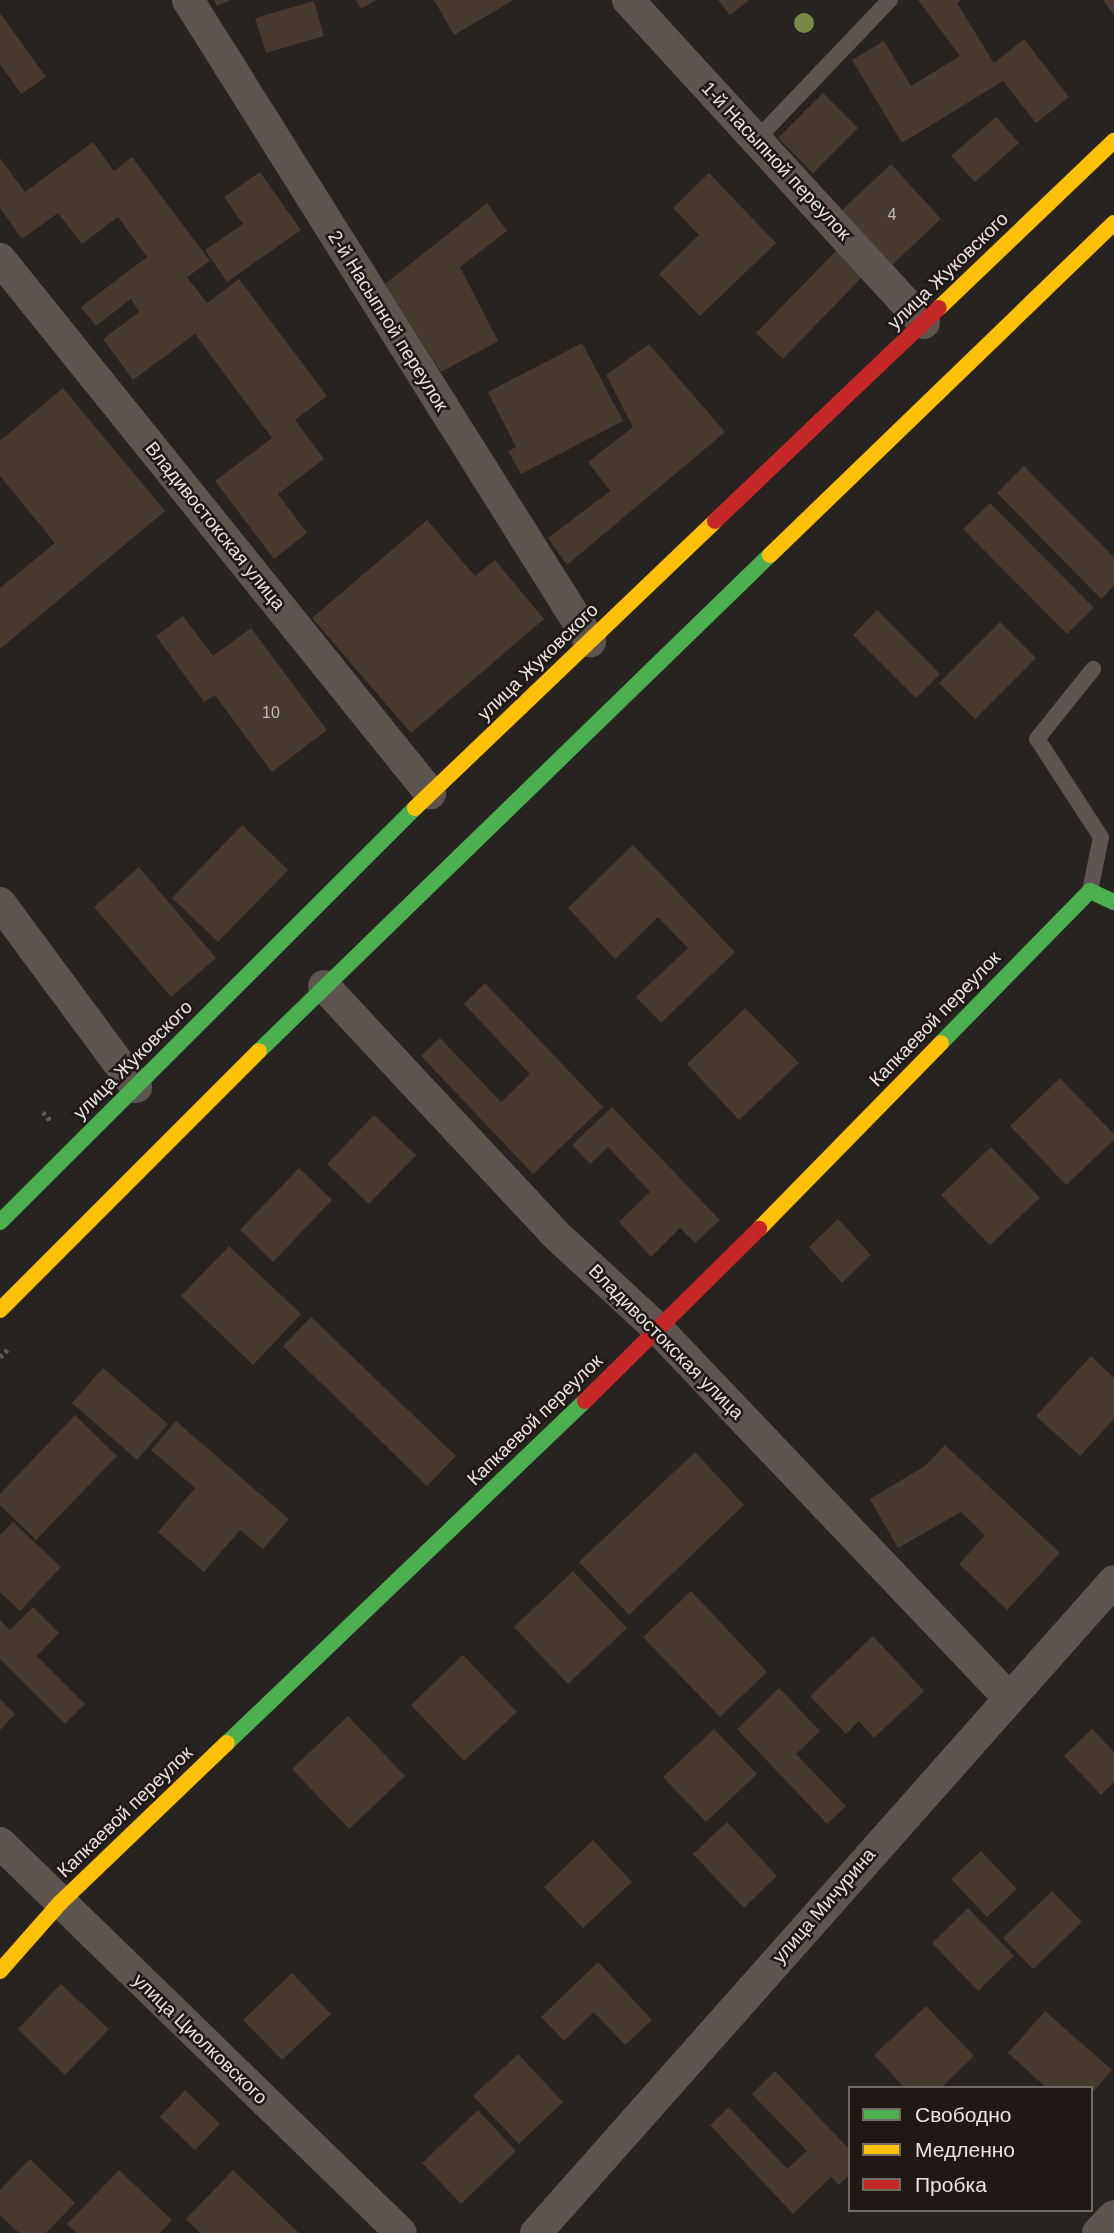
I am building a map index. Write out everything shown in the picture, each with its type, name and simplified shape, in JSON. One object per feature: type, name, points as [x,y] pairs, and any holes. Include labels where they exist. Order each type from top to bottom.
[{"type":"main road","name":"улица Жуковского","points":[[0,1222],[430,793],[1114,141]]},
{"type":"main road","points":[[0,1310],[324,986],[1114,223]]},
{"type":"main road","points":[[1090,891],[1114,902]]},
{"type":"main road","name":"Капкаевой переулок","points":[[0,1971],[60,1903],[659,1330],[1090,891]]},
{"type":"street","name":"2-й Насыпной переулок","points":[[188,0],[590,641]]},
{"type":"street","name":"1-й Насыпной переулок","points":[[628,0],[924,323]]},
{"type":"street","name":"Владивостокская улица","points":[[0,259],[430,793]]},
{"type":"street","points":[[0,903],[136,1087]]},
{"type":"street","name":"Владивостокская улица","points":[[324,986],[554,1233],[659,1330],[1008,1697]]},
{"type":"street","name":"улица Мичурина","points":[[536,2233],[1008,1697],[1114,1581]]},
{"type":"street","name":"улица Циолковского","points":[[0,1843],[401,2233]]},
{"type":"street","points":[[1098,2233],[1114,2216]]},
{"type":"lane","points":[[757,140],[890,0]]},
{"type":"lane","points":[[1090,891],[1101,837],[1037,739],[1093,669]]},
{"type":"building","points":[[214,0],[231,0],[217,6]]},
{"type":"building","points":[[356,0],[376,0],[361,9]]},
{"type":"building","points":[[434,0],[514,0],[454,35]]},
{"type":"building","points":[[718,0],[749,0],[730,15]]},
{"type":"building","points":[[918,0],[962,0],[957,3],[994,63],[1024,39],[1069,97],[1036,123],[1003,81],[902,143],[852,60],[884,41],[911,86],[960,56]]},
{"type":"building","points":[[1103,0],[1114,0],[1114,15]]},
{"type":"building","points":[[314,1],[324,36],[266,53],[255,18]]},
{"type":"building","points":[[0,13],[46,77],[21,94],[0,64]]},
{"type":"building","points":[[823,93],[858,128],[813,173],[778,138]]},
{"type":"building","points":[[996,117],[1019,143],[975,182],[951,156]]},
{"type":"building","points":[[93,142],[114,171],[132,157],[210,261],[187,277],[207,303],[239,279],[327,396],[295,420],[324,459],[278,494],[307,533],[274,559],[215,481],[272,438],[195,334],[133,380],[103,339],[139,312],[131,299],[96,326],[81,307],[147,257],[118,217],[82,244],[58,213],[22,239],[0,208],[0,158],[25,192]]},
{"type":"building","points":[[891,164],[941,219],[892,265],[842,210]]},
{"type":"building","points":[[260,172],[301,230],[227,282],[205,250],[243,224],[224,197]]},
{"type":"building","points":[[709,173],[776,243],[700,316],[659,274],[699,235],[673,208]]},
{"type":"building","points":[[487,203],[507,231],[460,267],[498,341],[441,372],[385,284]]},
{"type":"building","points":[[837,250],[863,276],[783,359],[756,333]]},
{"type":"building","points":[[582,343],[623,421],[521,474],[508,451],[516,447],[488,392]]},
{"type":"building","points":[[649,344],[725,432],[567,565],[548,538],[610,491],[588,462],[633,427],[606,375]]},
{"type":"building","points":[[63,388],[165,511],[0,649],[0,588],[55,543],[0,476],[0,441]]},
{"type":"building","points":[[1024,466],[1114,557],[1114,586],[1101,599],[997,493]]},
{"type":"building","points":[[990,503],[1094,608],[1067,634],[963,529]]},
{"type":"building","points":[[427,520],[475,576],[495,560],[544,619],[411,733],[312,618]]},
{"type":"building","points":[[877,610],[940,674],[916,698],[853,635]]},
{"type":"building","points":[[183,616],[213,656],[251,628],[327,730],[272,772],[215,695],[204,702],[156,636]]},
{"type":"building","points":[[1000,622],[1036,658],[975,719],[939,683]]},
{"type":"building","points":[[242,825],[288,870],[218,942],[172,898]]},
{"type":"building","points":[[633,845],[735,952],[661,1023],[636,997],[688,948],[658,917],[615,959],[568,908]]},
{"type":"building","points":[[139,867],[216,958],[171,997],[94,907]]},
{"type":"building","points":[[485,983],[603,1107],[533,1174],[421,1056],[440,1038],[501,1102],[530,1074],[464,1004]]},
{"type":"building","points":[[745,1008],[799,1063],[739,1120],[687,1064]]},
{"type":"building","points":[[1060,1078],[1114,1134],[1114,1140],[1066,1185],[1010,1126]]},
{"type":"building","points":[[612,1107],[720,1220],[695,1243],[680,1228],[651,1257],[619,1222],[650,1192],[608,1147],[590,1164],[572,1145]]},
{"type":"building","points":[[374,1115],[416,1155],[369,1204],[327,1164]]},
{"type":"building","points":[[991,1147],[1040,1198],[990,1245],[941,1195]]},
{"type":"building","points":[[299,1168],[332,1200],[273,1262],[240,1230]]},
{"type":"building","points":[[838,1219],[871,1255],[842,1283],[809,1247]]},
{"type":"building","points":[[229,1246],[301,1314],[253,1365],[181,1296]]},
{"type":"building","points":[[311,1317],[456,1456],[427,1486],[283,1346]]},
{"type":"building","points":[[1091,1356],[1114,1378],[1114,1419],[1080,1456],[1036,1416]]},
{"type":"building","points":[[103,1368],[168,1424],[137,1460],[72,1403]]},
{"type":"building","points":[[75,1415],[117,1456],[36,1540],[0,1505],[0,1494]]},
{"type":"building","points":[[176,1421],[289,1519],[263,1549],[240,1530],[204,1572],[158,1532],[195,1488],[151,1450]]},
{"type":"building","points":[[945,1445],[1060,1553],[1007,1610],[959,1564],[985,1535],[961,1512],[898,1548],[870,1499],[925,1466]]},
{"type":"building","points":[[695,1452],[744,1505],[629,1615],[579,1562]]},
{"type":"building","points":[[13,1522],[61,1567],[20,1611],[0,1592],[0,1535]]},
{"type":"building","points":[[573,1571],[627,1628],[568,1684],[514,1627]]},
{"type":"building","points":[[691,1591],[767,1672],[720,1717],[643,1637]]},
{"type":"building","points":[[33,1607],[59,1633],[37,1656],[85,1704],[65,1724],[0,1659],[0,1620],[10,1630]]},
{"type":"building","points":[[873,1636],[924,1691],[874,1738],[859,1721],[846,1734],[810,1696]]},
{"type":"building","points":[[463,1655],[517,1712],[464,1761],[411,1705]]},
{"type":"building","points":[[779,1688],[820,1731],[796,1754],[846,1806],[827,1824],[737,1729]]},
{"type":"building","points":[[0,1699],[15,1714],[0,1730]]},
{"type":"building","points":[[348,1716],[405,1776],[349,1829],[292,1769]]},
{"type":"building","points":[[714,1729],[757,1774],[706,1822],[663,1777]]},
{"type":"building","points":[[1092,1729],[1114,1752],[1114,1782],[1101,1795],[1064,1756]]},
{"type":"building","points":[[727,1822],[777,1876],[744,1908],[693,1854]]},
{"type":"building","points":[[593,1840],[632,1882],[583,1928],[544,1887]]},
{"type":"building","points":[[981,1851],[1017,1889],[987,1917],[951,1879]]},
{"type":"building","points":[[1052,1891],[1082,1922],[1033,1969],[1003,1938]]},
{"type":"building","points":[[968,1908],[1014,1956],[978,1991],[932,1943]]},
{"type":"building","points":[[598,1962],[652,2020],[625,2045],[594,2012],[564,2041],[541,2017]]},
{"type":"building","points":[[292,1973],[331,2014],[282,2060],[243,2020]]},
{"type":"building","points":[[61,1984],[109,2029],[65,2075],[18,2029]]},
{"type":"building","points":[[926,2006],[974,2056],[943,2086],[903,2086],[874,2055]]},
{"type":"building","points":[[1045,2011],[1112,2070],[1093,2092],[1093,2086],[1045,2086],[1008,2053]]},
{"type":"building","points":[[518,2054],[563,2102],[519,2144],[473,2096]]},
{"type":"building","points":[[775,2071],[848,2148],[848,2176],[839,2185],[831,2177],[793,2214],[710,2125],[729,2107],[787,2169],[807,2151],[752,2094]]},
{"type":"building","points":[[185,2090],[220,2124],[195,2150],[160,2117]]},
{"type":"building","points":[[478,2110],[516,2151],[461,2204],[422,2163]]},
{"type":"building","points":[[30,2159],[75,2203],[46,2233],[19,2233],[0,2215],[0,2190]]},
{"type":"building","points":[[119,2170],[172,2220],[160,2233],[76,2233],[67,2224]]},
{"type":"building","points":[[233,2170],[299,2233],[200,2233],[186,2219]]},
{"type":"traffic: fast","points":[[259,1051],[770,555]]},
{"type":"traffic: fast","points":[[0,1222],[415,808]]},
{"type":"traffic: fast","points":[[941,1043],[1090,891],[1114,902]]},
{"type":"traffic: fast","points":[[227,1743],[585,1401]]},
{"type":"traffic: slow","points":[[939,308],[1114,141]]},
{"type":"traffic: slow","points":[[770,555],[1114,223]]},
{"type":"traffic: slow","points":[[415,808],[715,521]]},
{"type":"traffic: slow","points":[[759,1229],[941,1043]]},
{"type":"traffic: slow","points":[[0,1310],[259,1051]]},
{"type":"traffic: slow","points":[[0,1971],[60,1903],[227,1743]]},
{"type":"traffic: jam","points":[[715,521],[939,308]]},
{"type":"traffic: jam","points":[[585,1401],[759,1229]]}]
